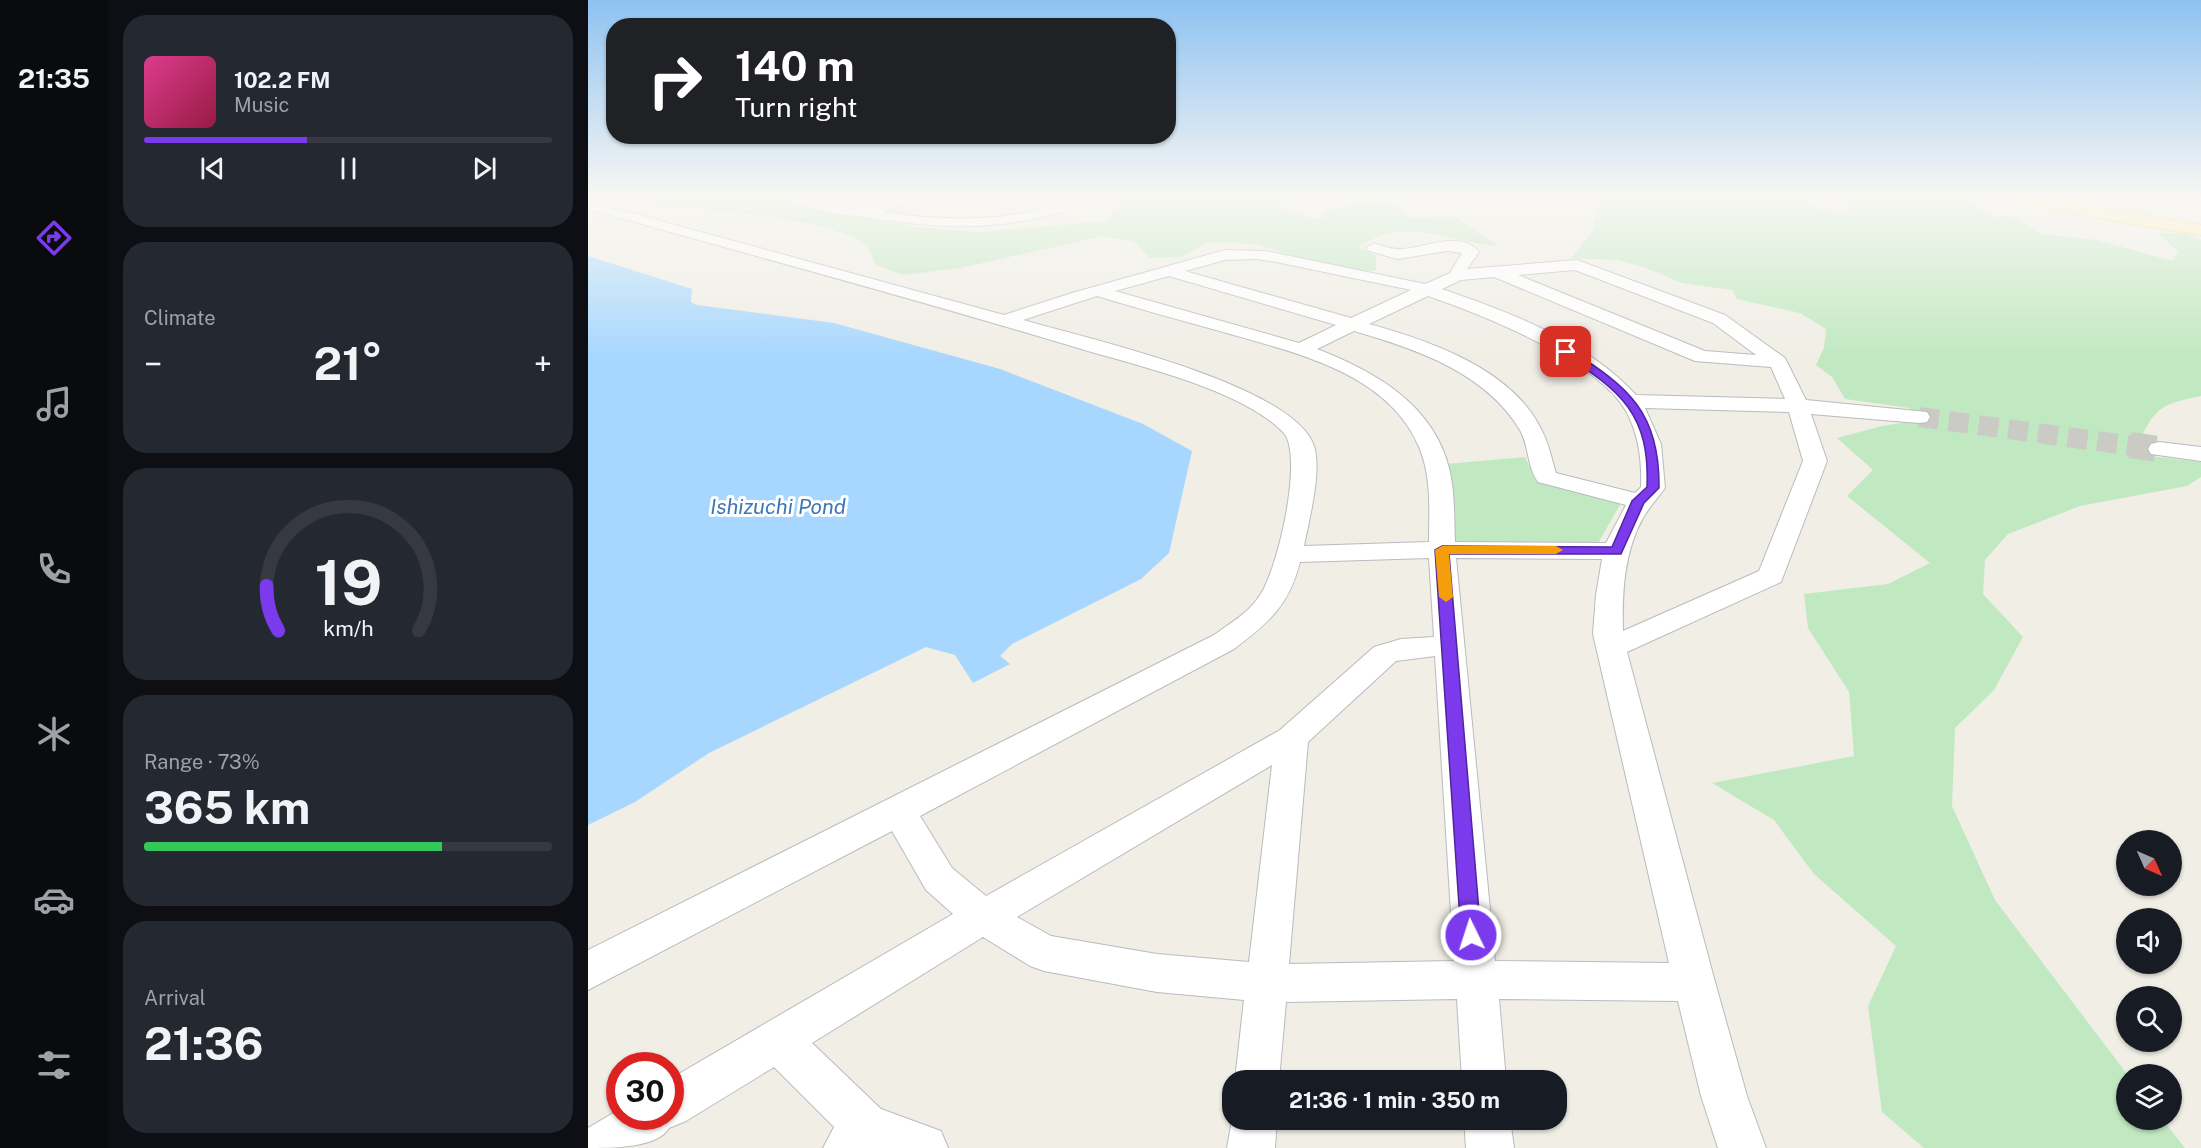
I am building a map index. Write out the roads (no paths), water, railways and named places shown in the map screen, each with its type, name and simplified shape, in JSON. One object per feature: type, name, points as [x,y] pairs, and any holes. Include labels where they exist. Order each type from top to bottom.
[{"type":"street","points":[[588,971],[1224,642],[1256,618],[1274,598],[1291,554],[1304,453],[1301,439],[1283,420],[1267,409],[1188,377],[1005,321],[749,250]]},
{"type":"street","points":[[1381,250],[1405,255],[1435,250]]},
{"type":"street","points":[[1458,275],[1458,271],[1471,252],[1468,250]]},
{"type":"street","points":[[1005,321],[1168,271],[1218,258],[1247,254],[1430,291],[1470,306],[1583,360],[1607,377],[1631,401],[1647,432],[1654,460],[1653,488],[1638,501],[1616,551],[1608,587],[1608,634],[1694,982],[1724,1095],[1742,1148]]},
{"type":"street","points":[[1301,349],[1430,291],[1458,275],[1577,265],[1719,319],[1778,362],[1798,406],[1815,461],[1772,576],[1611,648]]},
{"type":"street","points":[[1168,271],[1413,342],[1467,368],[1507,397],[1532,432],[1546,477],[1638,501]]},
{"type":"street","points":[[1496,272],[1702,357],[1778,362]]},
{"type":"street","points":[[1097,291],[1301,349],[1364,377],[1383,389],[1409,412],[1430,447],[1440,488],[1442,550],[1483,1070]]},
{"type":"street","points":[[1631,401],[1798,406],[1919,417]]},
{"type":"street","points":[[2159,448],[2201,454]]},
{"type":"street","points":[[1291,554],[1442,550],[1616,551]]},
{"type":"street","points":[[684,1096],[983,917],[1292,738],[1385,654],[1401,649],[1450,645]]},
{"type":"street","points":[[1258,1070],[1292,738]]},
{"type":"street","points":[[899,812],[939,879],[983,917],[1044,953],[1157,973],[1266,983],[1475,980],[1694,982]]},
{"type":"street","points":[[778,1040],[856,1138],[924,1148]]},
{"type":"street","points":[[599,1148],[628,1130]]},
{"type":"street","points":[[1251,1148],[1253,1130]]},
{"type":"street","points":[[1488,1130],[1490,1148]]},
{"type":"water","name":"Ishizuchi Pond","points":[[588,256],[692,289],[691,302],[697,305],[834,323],[1000,369],[1143,424],[1192,451],[1169,553],[1141,579],[1012,644],[1000,656],[1010,664],[973,683],[955,655],[926,647],[709,753],[635,802],[588,825]]},
{"type":"tunnel","points":[[1919,417],[2141,447]]},
{"type":"tunnel","points":[[2130,445],[2159,449]]}]
